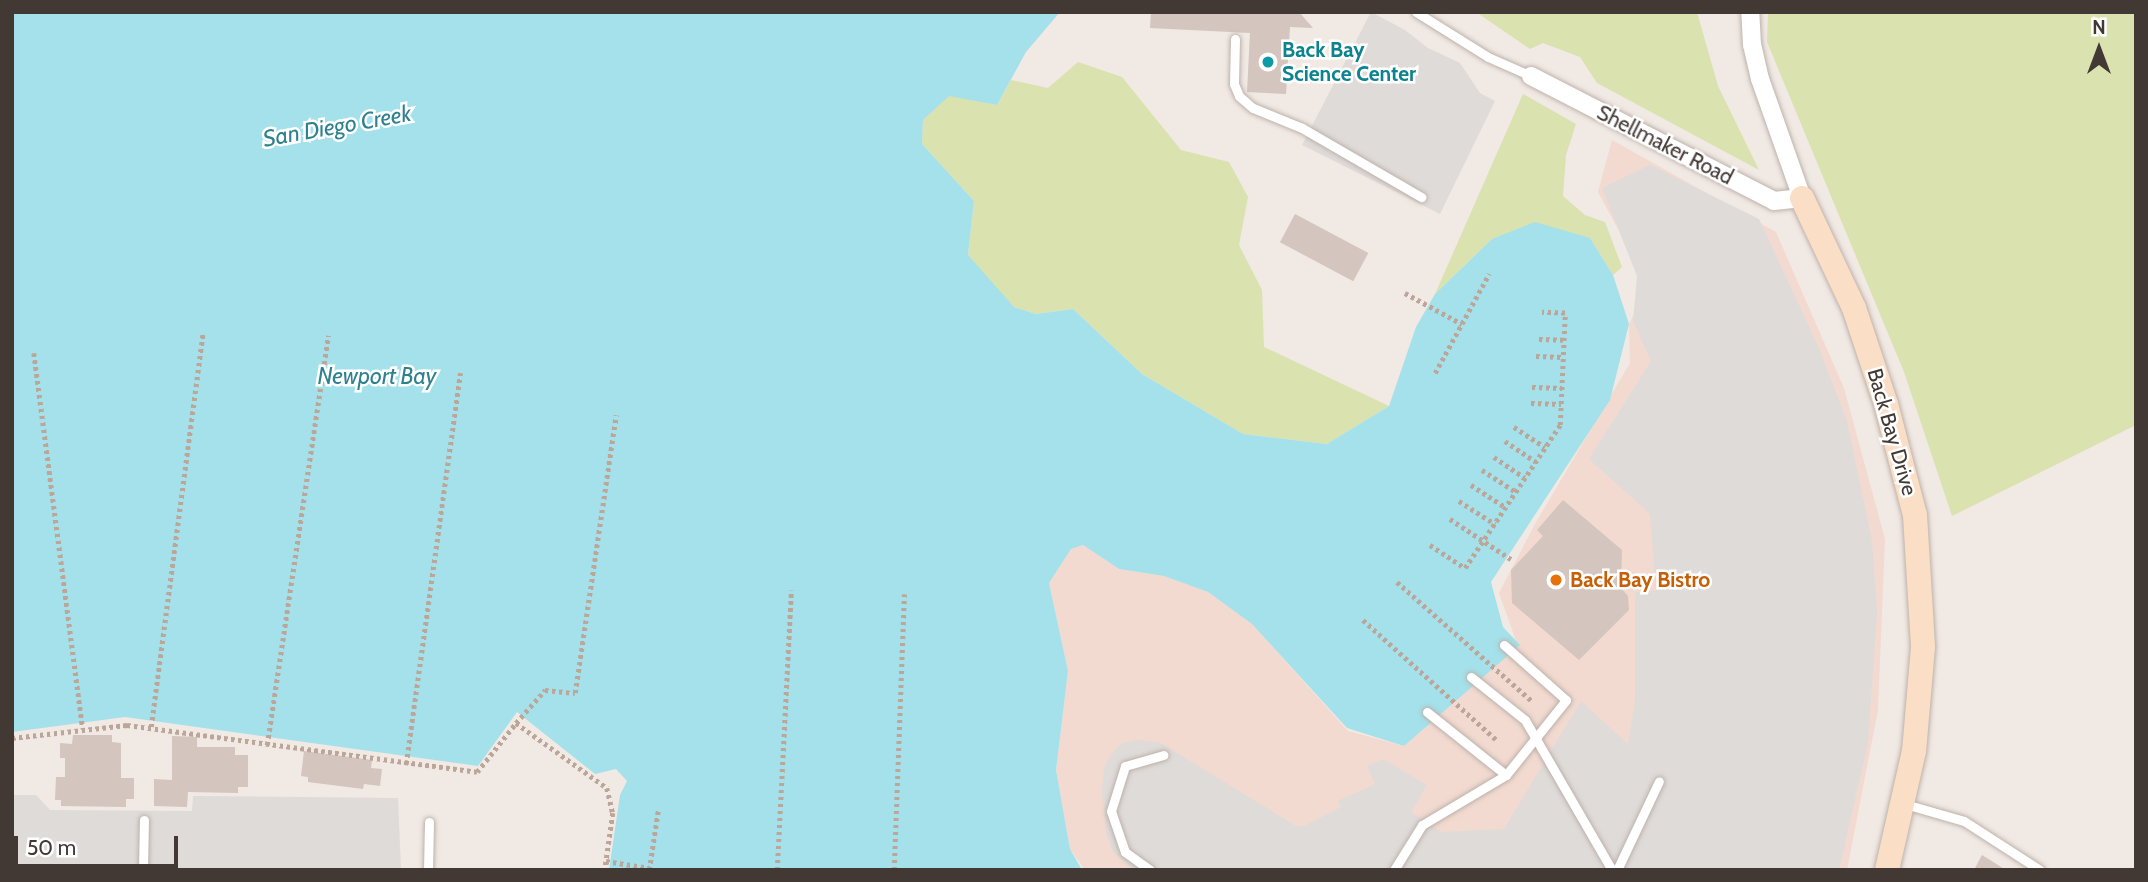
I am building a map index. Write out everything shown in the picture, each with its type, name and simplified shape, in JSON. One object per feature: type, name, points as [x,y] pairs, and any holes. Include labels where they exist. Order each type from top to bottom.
[{"type":"street","name":"Back Bay Drive","points":[[1750,12],[1752,45],[1760,79],[1802,198],[1854,308],[1886,404],[1914,515],[1923,647],[1914,751],[1886,870]]},
{"type":"street","name":"Shellmaker Road","points":[[1531,76],[1774,201],[1802,198]]},
{"type":"lane","points":[[1416,12],[1488,57],[1531,76]]},
{"type":"lane","points":[[1235,39],[1234,85],[1239,96],[1253,107],[1302,128],[1421,197]]},
{"type":"lane","points":[[1394,870],[1422,825],[1506,775],[1566,700],[1504,645]]},
{"type":"lane","points":[[1471,677],[1525,720],[1615,870]]},
{"type":"lane","points":[[1427,712],[1506,775]]},
{"type":"lane","points":[[1150,870],[1125,852],[1111,811],[1125,766],[1163,755]]},
{"type":"lane","points":[[1615,870],[1659,782]]},
{"type":"lane","points":[[1903,803],[1964,821],[2040,870]]},
{"type":"lane","points":[[143,870],[144,820]]},
{"type":"lane","points":[[428,870],[429,822]]},
{"type":"path","points":[[1436,373],[1489,274]]},
{"type":"path","points":[[1405,293],[1462,324]]},
{"type":"path","points":[[1430,545],[1465,568],[1560,425],[1565,313],[1542,312]]},
{"type":"path","points":[[150,727],[203,332]]},
{"type":"path","points":[[267,745],[328,336]]},
{"type":"path","points":[[1539,339],[1564,340]]},
{"type":"path","points":[[34,353],[83,729]]},
{"type":"path","points":[[1536,356],[1563,357]]},
{"type":"path","points":[[406,764],[460,373]]},
{"type":"path","points":[[1532,387],[1562,388]]},
{"type":"path","points":[[1531,403],[1561,404]]},
{"type":"path","points":[[12,738],[83,729],[150,727],[477,772],[545,690],[575,693],[616,415]]},
{"type":"path","points":[[1514,427],[1545,447]]},
{"type":"path","points":[[1505,441],[1536,461]]},
{"type":"path","points":[[1494,457],[1525,478]]},
{"type":"path","points":[[1482,470],[1516,492]]},
{"type":"path","points":[[1471,485],[1506,508]]},
{"type":"path","points":[[1459,501],[1495,524]]},
{"type":"path","points":[[1450,519],[1511,559]]},
{"type":"path","points":[[1397,582],[1532,701]]},
{"type":"path","points":[[777,870],[791,590]]},
{"type":"path","points":[[894,870],[904,594]]},
{"type":"path","points":[[1363,620],[1497,741]]},
{"type":"path","points":[[516,723],[607,788],[613,813],[605,870]]},
{"type":"path","points":[[606,861],[649,869],[658,811]]},
{"type":"shaded area","points":[[1371,12],[1405,30],[1428,48],[1460,63],[1480,93],[1495,101],[1440,214],[1302,145]]},
{"type":"shaded area","points":[[1612,140],[1776,232],[1844,388],[1885,539],[1878,710],[1847,870],[1085,870],[1070,849],[1056,770],[1068,671],[1049,583],[1071,549],[1083,545],[1119,569],[1164,576],[1208,592],[1252,624],[1348,731],[1404,746],[1517,644],[1499,593],[1535,524],[1630,363],[1629,324],[1649,286],[1598,192]]},
{"type":"shaded area","points":[[1650,165],[1759,219],[1818,346],[1847,421],[1872,541],[1877,613],[1868,743],[1839,870],[1135,870],[1126,864],[1113,851],[1106,833],[1102,789],[1104,768],[1111,754],[1122,743],[1139,740],[1161,743],[1296,826],[1304,826],[1341,807],[1338,801],[1375,784],[1367,766],[1383,759],[1427,785],[1411,812],[1441,832],[1504,829],[1581,701],[1628,744],[1635,701],[1635,592],[1656,591],[1650,514],[1589,459],[1651,361],[1633,321],[1637,276],[1602,188]]},
{"type":"shaded area","points":[[12,795],[36,795],[50,810],[192,811],[193,796],[398,798],[401,870],[12,870]]},
{"type":"green space","points":[[1476,12],[1697,12],[1718,86],[1759,170],[1597,83],[1580,57],[1543,43],[1530,49]]},
{"type":"green space","points":[[1768,12],[2136,12],[2136,425],[1952,516],[1904,372],[1767,42]]},
{"type":"green space","points":[[1078,62],[1122,77],[1181,150],[1229,162],[1248,197],[1239,245],[1262,290],[1264,347],[1389,406],[1327,444],[1243,434],[1142,374],[1073,309],[1036,314],[1014,307],[988,280],[968,255],[974,201],[922,144],[923,120],[949,95],[997,105],[1011,80],[1048,88]]},
{"type":"green space","points":[[1523,94],[1576,124],[1566,155],[1563,196],[1585,215],[1605,222],[1622,267],[1613,275],[1590,238],[1492,239],[1435,294]]},
{"type":"water","name":"Newport Bay","points":[[12,12],[1060,12],[1026,52],[997,105],[949,96],[923,120],[922,144],[974,201],[968,255],[1014,307],[1036,314],[1073,309],[1142,374],[1243,434],[1327,444],[1389,406],[1416,327],[1435,294],[1492,239],[1535,222],[1590,238],[1613,275],[1629,324],[1610,400],[1491,582],[1503,627],[1520,645],[1404,746],[1347,728],[1252,624],[1208,592],[1164,576],[1119,569],[1083,545],[1071,549],[1049,583],[1068,671],[1056,770],[1070,849],[1082,870],[609,870],[620,795],[627,781],[616,769],[595,774],[517,712],[478,766],[125,717],[12,732]]},
{"type":"building","name":"Back Bay Science Center","points":[[1151,12],[1299,12],[1313,28],[1290,27],[1286,94],[1247,92],[1250,33],[1150,28]]},
{"type":"building","points":[[1295,214],[1368,253],[1353,281],[1280,242]]},
{"type":"building","points":[[1563,500],[1622,550],[1621,588],[1628,596],[1629,610],[1579,660],[1512,603],[1511,570],[1543,536],[1537,530]]},
{"type":"building","points":[[73,735],[112,735],[112,742],[121,743],[121,778],[134,778],[134,799],[126,799],[126,807],[61,806],[61,800],[55,800],[56,777],[65,777],[65,758],[60,758],[60,743],[72,744]]},
{"type":"building","points":[[172,736],[197,737],[197,747],[235,747],[235,755],[248,755],[248,787],[238,787],[238,793],[188,792],[187,807],[154,806],[154,779],[172,780]]},
{"type":"building","points":[[304,751],[372,760],[371,768],[382,769],[380,786],[364,784],[363,789],[308,782],[308,777],[301,776]]},
{"type":"building","points":[[1982,855],[2006,870],[1974,870]]},
{"type":"place","name":"Back Bay Science Center","points":[[1268,62]]},
{"type":"place","name":"Back Bay Bistro","points":[[1556,580]]},
{"type":"water label","name":"San Diego Creek","points":[[337,126]]}]
